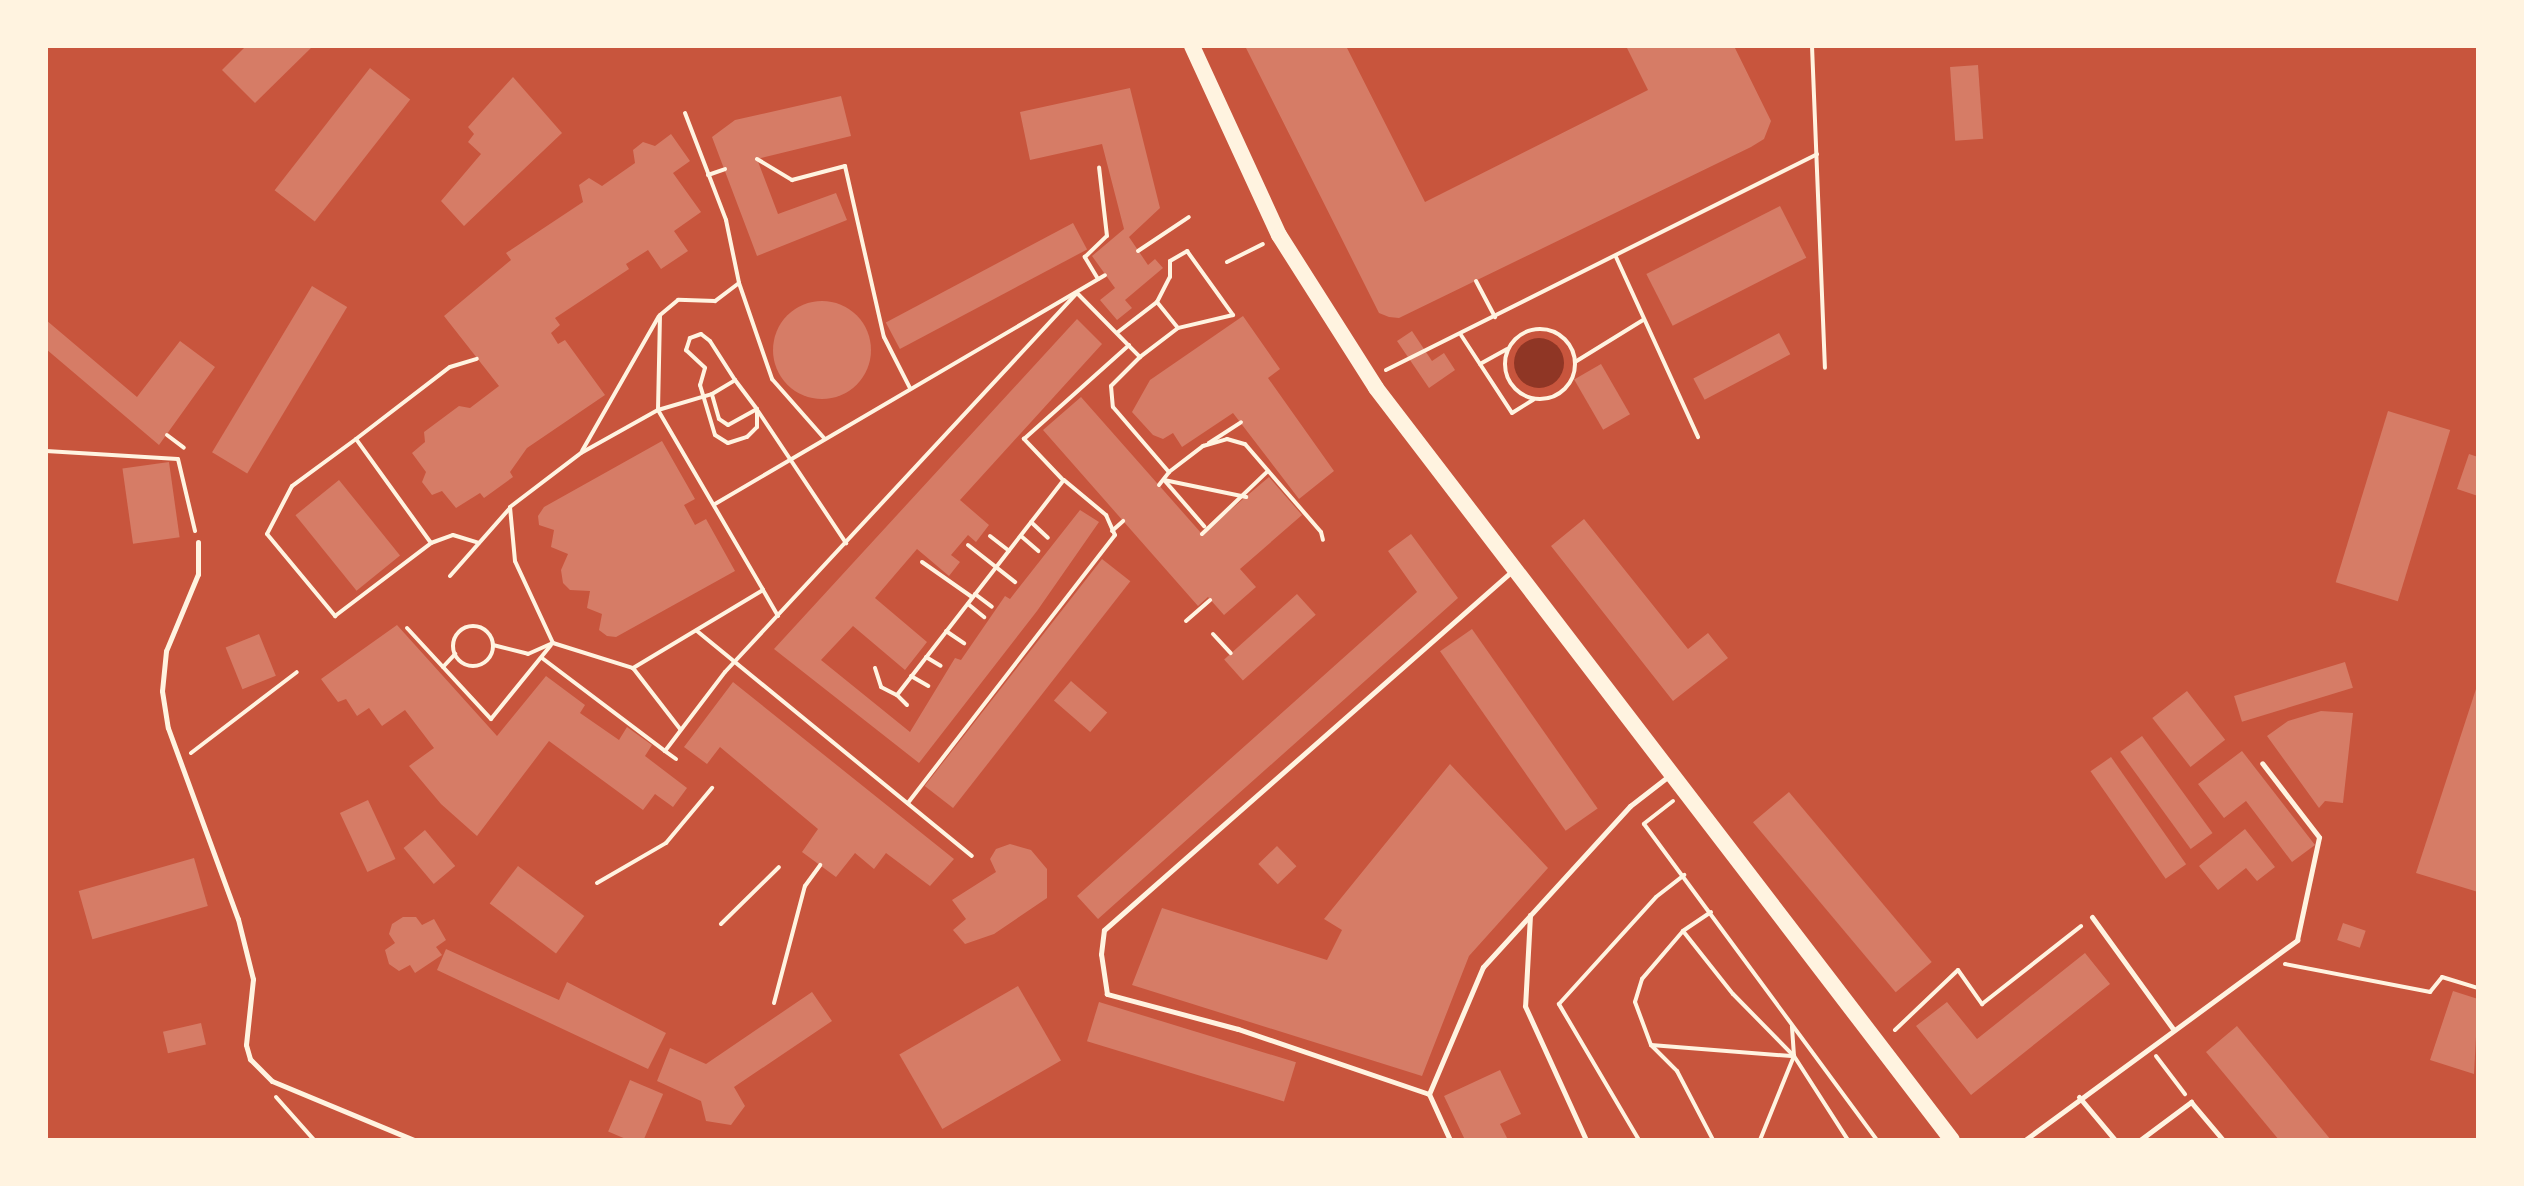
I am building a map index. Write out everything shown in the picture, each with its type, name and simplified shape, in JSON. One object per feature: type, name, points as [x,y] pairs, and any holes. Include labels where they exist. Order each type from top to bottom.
[{"type":"main road","points":[[1192,46],[1279,235],[1324,311],[1513,571],[1952,1140]]},
{"type":"lane","points":[[198,542],[198,574],[166,651],[162,691],[180,762],[238,919],[253,979],[246,1045],[250,1059],[272,1081],[414,1140]]},
{"type":"lane","points":[[1450,1140],[1429,1094],[1238,1029],[1107,994],[1101,954],[1104,930],[1513,571]]},
{"type":"lane","points":[[2025,1140],[2148,1046],[2297,940],[2319,837],[2262,763]]},
{"type":"lane","points":[[1429,1094],[1483,967],[1630,806],[1670,775]]},
{"type":"lane","points":[[1530,915],[1525,1006],[1586,1140]]},
{"type":"lane","points":[[2092,917],[2173,1029]]},
{"type":"lane","points":[[2079,1097],[2115,1140]]},
{"type":"lane","points":[[2140,1140],[2191,1102],[2223,1140]]},
{"type":"path","points":[[1812,46],[1825,368]]},
{"type":"path","points":[[685,113],[726,220],[739,283],[772,379],[824,438]]},
{"type":"path","points":[[1384,371],[1496,318],[1817,154]]},
{"type":"path","points":[[757,159],[792,180],[845,166],[884,337],[910,388]]},
{"type":"path","points":[[1098,279],[1085,257],[1107,236],[1099,167]]},
{"type":"path","points":[[708,175],[725,169]]},
{"type":"path","points":[[1138,251],[1189,217]]},
{"type":"path","points":[[1118,332],[1157,302],[1170,277],[1170,261],[1187,251],[1233,315],[1178,328],[1140,357],[1111,386],[1113,407],[1169,472]]},
{"type":"path","points":[[1616,257],[1698,437]]},
{"type":"path","points":[[715,504],[1105,275]]},
{"type":"path","points":[[1476,281],[1496,318]]},
{"type":"path","points":[[581,453],[660,315],[678,300],[715,301],[739,283]]},
{"type":"path","points":[[1077,293],[1140,357]]},
{"type":"path","points":[[665,751],[735,662],[1077,293]]},
{"type":"path","points":[[1157,302],[1178,328]]},
{"type":"path","points":[[660,315],[658,410],[778,616]]},
{"type":"path","points":[[1461,335],[1512,413],[1534,399],[1563,390],[1575,362],[1643,320]]},
{"type":"path","points":[[1480,364],[1509,348],[1521,334],[1545,329],[1566,340],[1575,362]]},
{"type":"path","points":[[757,409],[757,427],[747,437],[728,443],[715,435],[706,418],[709,405],[700,385],[705,368],[686,350],[690,338],[701,334],[710,341],[792,457],[846,543]]},
{"type":"path","points":[[908,803],[1115,535],[1106,515],[1064,480],[1024,439],[1129,345]]},
{"type":"path","points":[[1509,348],[1507,377],[1523,395],[1534,399]]},
{"type":"path","points":[[477,359],[450,367],[292,486],[267,534],[335,616],[431,543],[453,535],[479,543]]},
{"type":"path","points":[[450,576],[510,507],[581,453],[658,410],[712,394],[735,380]]},
{"type":"path","points":[[712,394],[719,419],[728,425],[757,409]]},
{"type":"path","points":[[1159,485],[1169,472],[1241,422]]},
{"type":"path","points":[[167,435],[184,448]]},
{"type":"path","points":[[356,439],[431,543]]},
{"type":"path","points":[[1203,446],[1227,439],[1245,444],[1323,540]]},
{"type":"path","points":[[46,451],[178,459],[198,542]]},
{"type":"path","points":[[1202,534],[1204,527],[1268,471]]},
{"type":"path","points":[[897,695],[1064,480]]},
{"type":"path","points":[[1164,480],[1244,495]]},
{"type":"path","points":[[1164,480],[1204,527]]},
{"type":"path","points":[[510,507],[515,561],[553,643]]},
{"type":"path","points":[[1112,531],[1123,521]]},
{"type":"path","points":[[1031,522],[1048,538]]},
{"type":"path","points":[[990,536],[1009,551]]},
{"type":"path","points":[[1021,536],[1038,551]]},
{"type":"path","points":[[968,545],[1015,582]]},
{"type":"path","points":[[922,562],[992,607]]},
{"type":"path","points":[[633,668],[763,590]]},
{"type":"path","points":[[1186,621],[1210,600]]},
{"type":"path","points":[[968,604],[984,617]]},
{"type":"path","points":[[493,645],[489,658],[478,665],[464,664],[455,654],[453,642],[465,627],[484,629],[493,645],[528,654],[553,643],[633,668],[681,730]]},
{"type":"path","points":[[407,628],[491,719],[553,643]]},
{"type":"path","points":[[697,631],[972,856]]},
{"type":"path","points":[[946,631],[964,643]]},
{"type":"path","points":[[1213,634],[1231,653]]},
{"type":"path","points":[[443,667],[455,654]]},
{"type":"path","points":[[926,657],[941,666]]},
{"type":"path","points":[[542,658],[676,759]]},
{"type":"path","points":[[875,668],[881,687],[897,695],[907,705]]},
{"type":"path","points":[[180,762],[297,672]]},
{"type":"path","points":[[911,676],[928,686]]},
{"type":"path","points":[[597,883],[666,843],[712,788]]},
{"type":"path","points":[[1683,793],[1644,824],[1877,1140]]},
{"type":"path","points":[[774,1003],[805,886],[820,865]]},
{"type":"path","points":[[721,924],[779,867]]},
{"type":"path","points":[[1639,1140],[1559,1004],[1656,897],[1684,875]]},
{"type":"path","points":[[1711,912],[1683,931],[1642,979],[1635,1002],[1651,1045],[1677,1071],[1713,1140]]},
{"type":"path","points":[[1895,1030],[1958,970],[1982,1004],[2092,917]]},
{"type":"path","points":[[1683,931],[1733,994],[1794,1056],[1848,1140]]},
{"type":"path","points":[[2273,957],[2290,968],[2430,992],[2442,977],[2478,988]]},
{"type":"path","points":[[1760,1140],[1794,1056],[1792,1023]]},
{"type":"path","points":[[1651,1045],[1794,1056]]},
{"type":"path","points":[[2148,1046],[2191,1102]]},
{"type":"path","points":[[272,1081],[277,1100],[314,1140]]},
{"type":"shaded area","points":[[1539,338],[1557,345],[1564,363],[1557,381],[1539,388],[1521,381],[1514,363],[1521,345]]},
{"type":"building","points":[[246,46],[313,46],[255,103],[222,70]]},
{"type":"building","points":[[1245,46],[1346,46],[1425,202],[1648,90],[1626,46],[1734,46],[1771,121],[1764,139],[1751,147],[1399,318],[1389,317],[1379,313]]},
{"type":"building","points":[[1978,65],[1983,139],[1955,141],[1950,67]]},
{"type":"building","points":[[370,68],[410,99],[315,222],[275,190]]},
{"type":"building","points":[[513,77],[562,133],[464,226],[441,201],[481,154],[468,142],[474,134],[468,127]]},
{"type":"building","points":[[1130,88],[1160,208],[1129,237],[1148,265],[1155,259],[1163,268],[1125,300],[1132,308],[1117,320],[1100,300],[1115,288],[1092,256],[1124,229],[1102,144],[1030,160],[1020,112]]},
{"type":"building","points":[[841,96],[851,136],[757,159],[778,214],[836,193],[847,220],[757,256],[712,137],[735,120]]},
{"type":"building","points":[[671,134],[690,161],[673,173],[701,212],[674,231],[688,251],[661,269],[648,250],[626,264],[629,269],[555,318],[560,325],[551,333],[558,344],[565,340],[605,395],[527,448],[510,472],[513,477],[484,498],[480,493],[456,508],[442,491],[432,495],[422,482],[426,472],[412,453],[425,442],[424,432],[459,406],[470,408],[499,386],[444,316],[511,260],[506,253],[583,202],[579,185],[589,178],[602,186],[635,163],[633,150],[643,142],[655,146]]},
{"type":"building","points":[[1780,206],[1806,258],[1673,326],[1646,274]]},
{"type":"building","points":[[1073,223],[1087,249],[900,349],[886,323]]},
{"type":"building","points":[[312,286],[347,307],[247,473],[212,452]]},
{"type":"building","points":[[812,301],[832,301],[857,315],[868,331],[871,350],[868,369],[857,385],[832,399],[812,399],[795,391],[781,377],[773,360],[773,340],[781,323],[795,309]]},
{"type":"building","points":[[1243,316],[1280,369],[1268,378],[1334,471],[1299,499],[1233,413],[1182,447],[1173,433],[1163,439],[1153,435],[1132,412],[1150,380]]},
{"type":"building","points":[[1077,319],[1102,344],[960,500],[989,525],[976,542],[968,535],[951,555],[960,562],[949,576],[917,549],[875,598],[927,642],[905,670],[853,626],[821,660],[910,732],[955,658],[961,660],[1005,596],[1010,599],[1080,510],[1099,522],[1037,611],[919,763],[774,649]]},
{"type":"building","points":[[46,320],[137,397],[180,341],[215,367],[159,445],[46,349]]},
{"type":"building","points":[[1412,331],[1432,361],[1444,353],[1455,370],[1429,388],[1397,341]]},
{"type":"building","points":[[1779,333],[1790,354],[1705,400],[1693,379]]},
{"type":"building","points":[[1601,364],[1630,414],[1603,430],[1574,380]]},
{"type":"building","points":[[1081,397],[1202,534],[1269,477],[1302,515],[1240,569],[1256,587],[1224,615],[1208,597],[1198,606],[1043,430]]},
{"type":"building","points":[[2388,411],[2450,430],[2398,601],[2336,582]]},
{"type":"building","points":[[662,441],[695,499],[684,505],[695,525],[706,519],[735,571],[616,637],[607,636],[599,630],[602,614],[587,608],[590,591],[570,590],[563,583],[561,570],[568,554],[551,547],[554,530],[539,525],[538,516],[544,507]]},
{"type":"building","points":[[2469,454],[2478,457],[2478,496],[2457,489]]},
{"type":"building","points":[[169,462],[180,537],[133,544],[122,469]]},
{"type":"building","points":[[339,480],[400,555],[357,591],[295,515]]},
{"type":"building","points":[[1584,519],[1688,649],[1708,633],[1728,658],[1673,701],[1551,546]]},
{"type":"building","points":[[1411,534],[1458,598],[1098,919],[1077,896],[1417,592],[1388,551]]},
{"type":"building","points":[[1102,559],[1130,581],[953,808],[925,786]]},
{"type":"building","points":[[1297,594],[1316,615],[1243,680],[1224,660]]},
{"type":"building","points":[[397,625],[497,736],[546,676],[585,705],[580,713],[619,740],[627,727],[652,745],[645,756],[687,788],[673,807],[655,794],[643,810],[549,741],[477,836],[441,804],[409,766],[434,748],[405,710],[382,726],[369,708],[357,716],[346,699],[338,702],[321,679]]},
{"type":"building","points":[[1472,629],[1598,808],[1566,831],[1440,651]]},
{"type":"building","points":[[259,634],[276,676],[242,689],[226,647]]},
{"type":"building","points":[[2345,662],[2353,688],[2242,722],[2234,696]]},
{"type":"building","points":[[1071,681],[1107,712],[1090,732],[1054,701]]},
{"type":"building","points":[[733,682],[954,859],[930,886],[886,853],[874,869],[855,853],[836,877],[802,852],[818,829],[720,747],[707,764],[684,747]]},
{"type":"building","points":[[2478,690],[2478,892],[2416,873]]},
{"type":"building","points":[[2187,691],[2225,740],[2190,767],[2152,718]]},
{"type":"building","points":[[2321,711],[2353,713],[2343,803],[2325,801],[2319,808],[2267,736],[2288,721]]},
{"type":"building","points":[[2142,736],[2213,833],[2191,849],[2120,752]]},
{"type":"building","points":[[2242,751],[2315,845],[2292,862],[2246,801],[2224,818],[2198,784]]},
{"type":"building","points":[[2111,757],[2186,864],[2166,879],[2091,771]]},
{"type":"building","points":[[1450,764],[1548,868],[1469,956],[1422,1076],[1132,985],[1162,908],[1327,960],[1342,930],[1324,919]]},
{"type":"building","points":[[1789,792],[1932,962],[1896,992],[1753,822]]},
{"type":"building","points":[[368,800],[395,859],[367,872],[340,813]]},
{"type":"building","points":[[2245,829],[2275,867],[2257,881],[2246,868],[2218,890],[2199,866]]},
{"type":"building","points":[[425,830],[455,866],[434,884],[404,848]]},
{"type":"building","points":[[1010,844],[1031,850],[1047,869],[1047,898],[994,934],[965,944],[953,930],[966,919],[952,900],[996,872],[990,859],[996,849]]},
{"type":"building","points":[[1277,846],[1296,866],[1278,884],[1258,864]]},
{"type":"building","points":[[194,858],[208,906],[92,939],[79,891]]},
{"type":"building","points":[[518,866],[584,916],[556,953],[490,904]]},
{"type":"building","points":[[403,917],[416,917],[422,925],[434,919],[446,940],[436,947],[442,955],[415,973],[410,965],[399,971],[389,964],[385,950],[395,943],[389,934],[392,924]]},
{"type":"building","points":[[2343,923],[2366,931],[2360,948],[2337,940]]},
{"type":"building","points":[[446,949],[559,1000],[567,982],[666,1033],[648,1069],[437,970]]},
{"type":"building","points":[[2085,953],[2110,984],[1971,1095],[1916,1026],[1947,1002],[1977,1039]]},
{"type":"building","points":[[1018,986],[1061,1060],[942,1129],[899,1054]]},
{"type":"building","points":[[2453,991],[2478,999],[2474,1074],[2430,1060]]},
{"type":"building","points":[[812,992],[832,1021],[734,1087],[745,1106],[731,1125],[706,1121],[701,1101],[657,1081],[670,1048],[706,1064]]},
{"type":"building","points":[[1099,1002],[1296,1062],[1284,1101],[1087,1041]]},
{"type":"building","points":[[201,1023],[206,1044],[168,1053],[163,1032]]},
{"type":"building","points":[[2237,1026],[2331,1140],[2279,1140],[2206,1052]]},
{"type":"building","points":[[1500,1070],[1521,1114],[1500,1124],[1508,1140],[1465,1140],[1444,1096]]},
{"type":"building","points":[[630,1080],[663,1094],[644,1140],[628,1140],[608,1132]]}]
